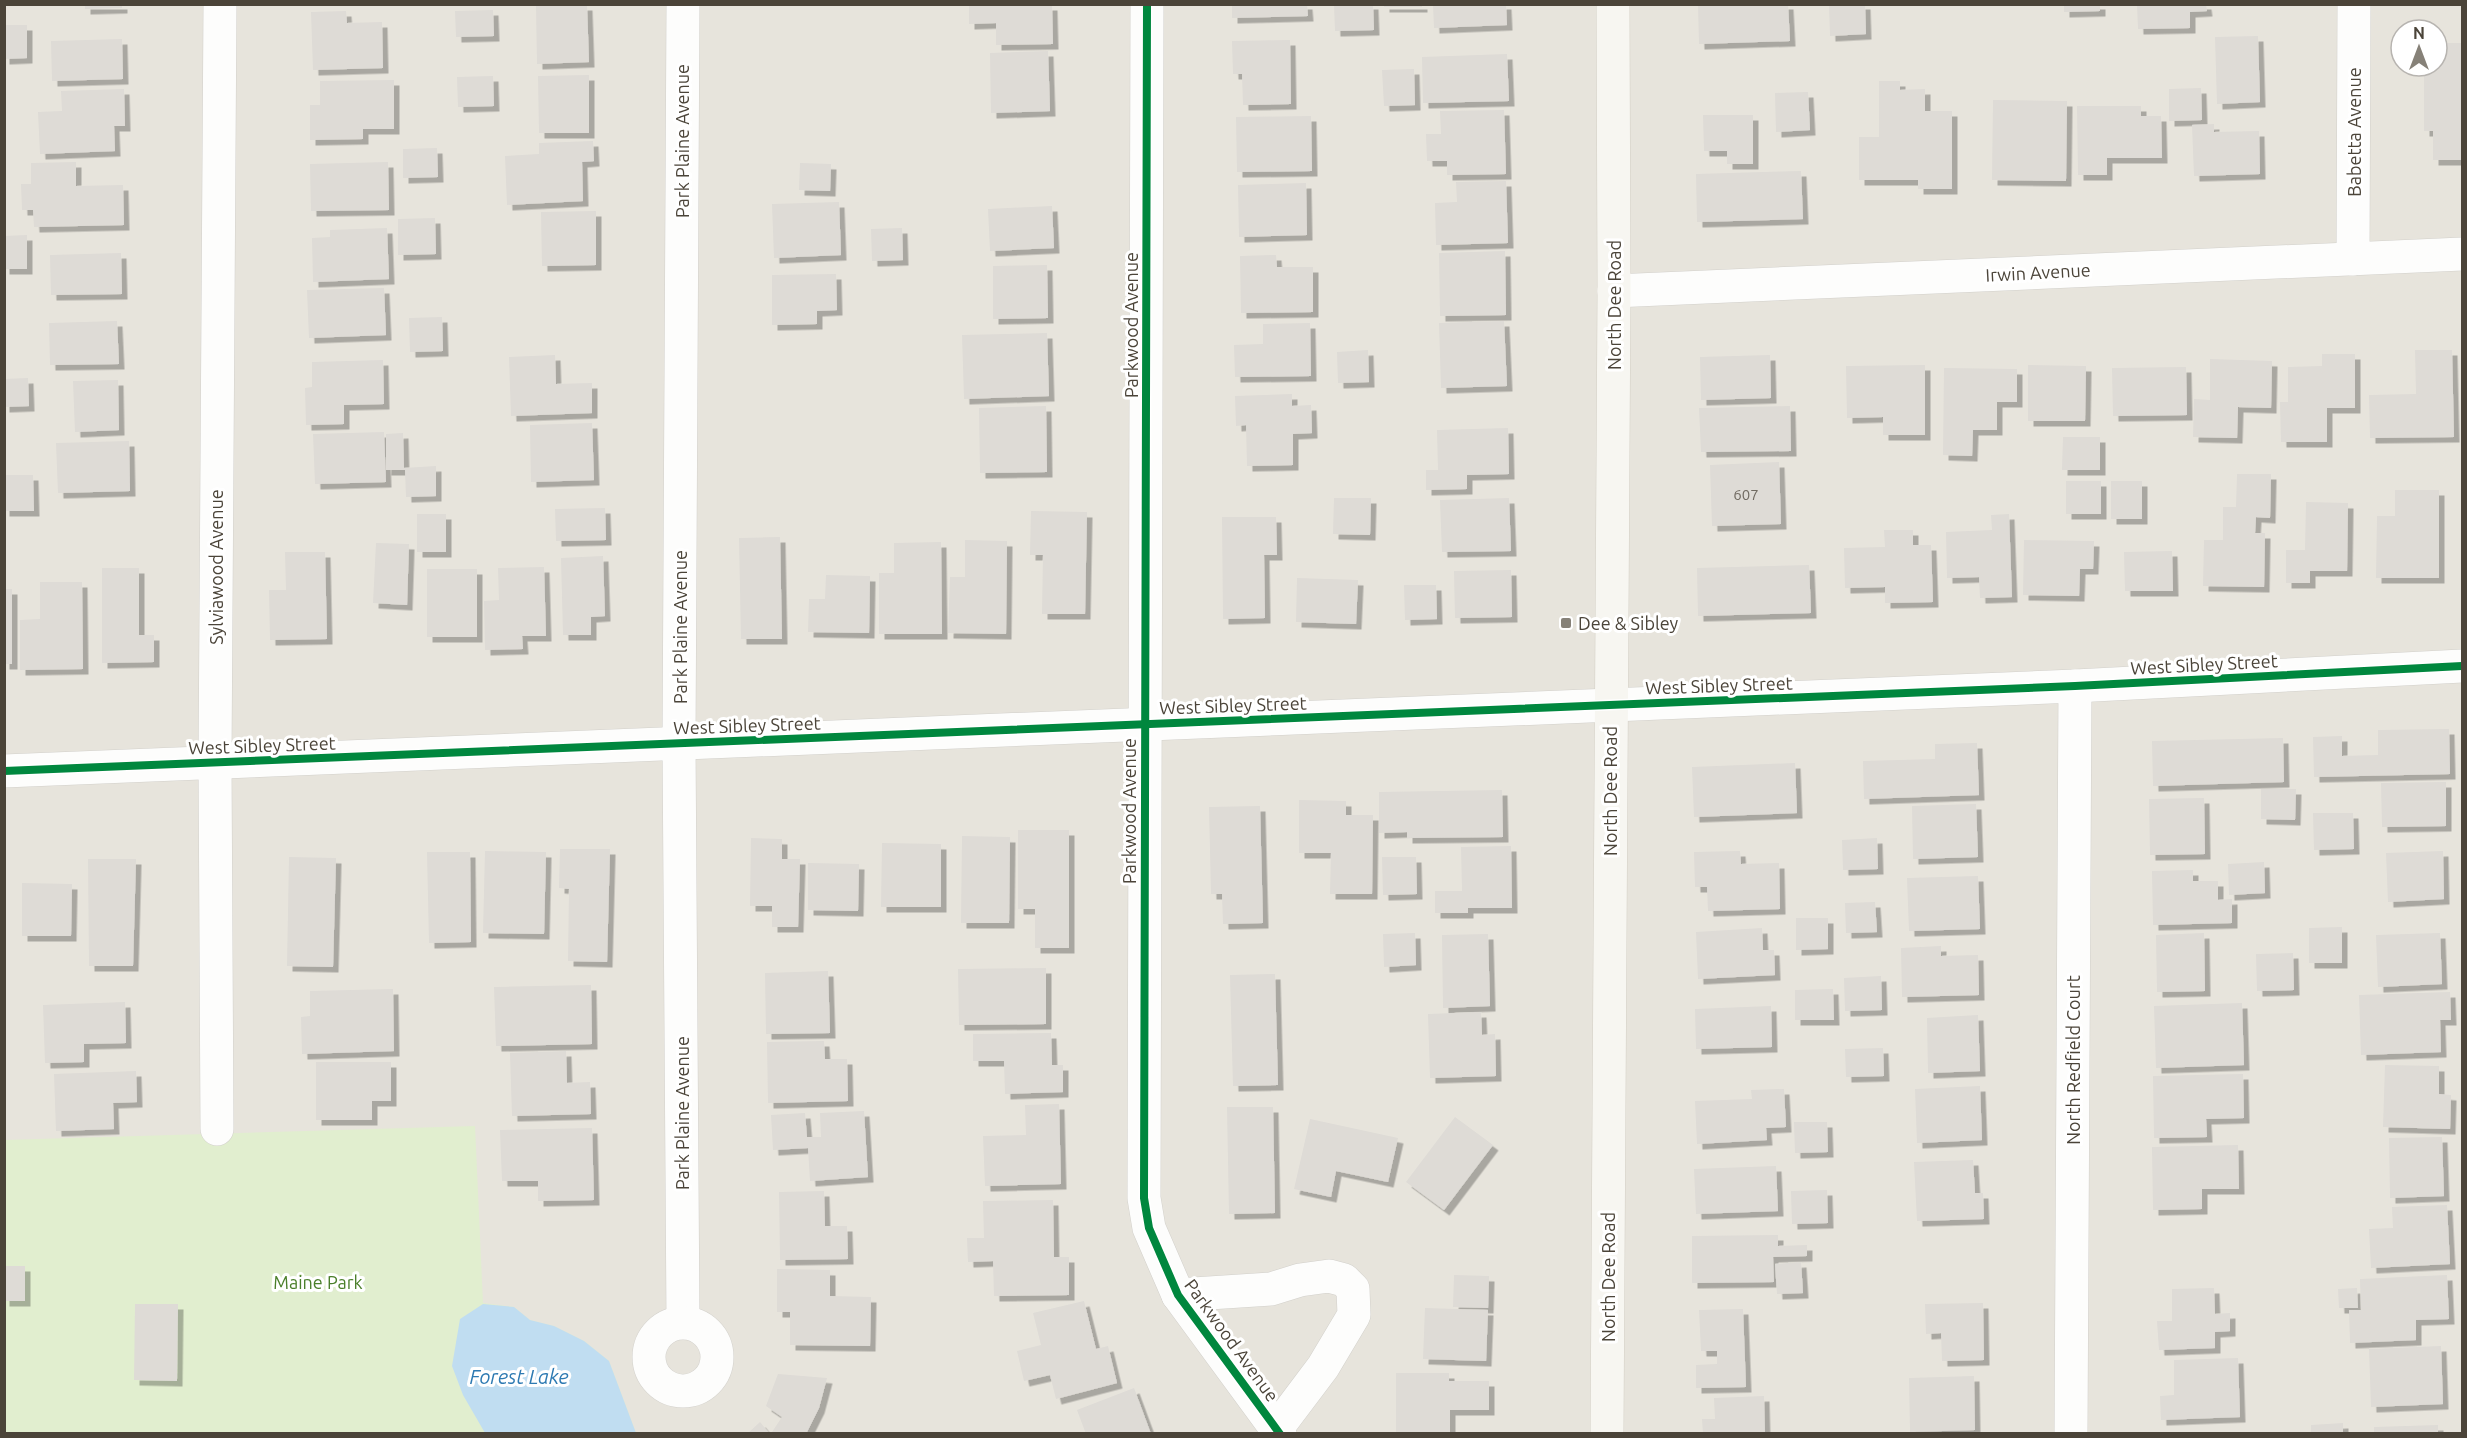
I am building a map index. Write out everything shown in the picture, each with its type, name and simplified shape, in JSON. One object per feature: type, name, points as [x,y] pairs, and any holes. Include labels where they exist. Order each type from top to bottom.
[{"type":"main road","name":"North Dee Road","points":[[1607,1434],[1614,291],[1613,4]]},
{"type":"street","name":"Sylviawood Avenue","points":[[217,1129],[215,762],[220,4]]},
{"type":"street","name":"Park Plaine Avenue","points":[[683,4],[679,743],[683,1322]]},
{"type":"street","name":"Parkwood Avenue","points":[[1147,4],[1144,1198],[1149,1228],[1178,1295],[1278,1431],[1323,1367],[1354,1315],[1353,1289],[1344,1280],[1329,1276],[1300,1280],[1271,1289],[1178,1295]]},
{"type":"street","name":"Babetta Avenue","points":[[2353,259],[2354,4]]},
{"type":"street","name":"Irwin Avenue","points":[[1614,291],[2463,254]]},
{"type":"street","name":"West Sibley Street","points":[[4,771],[2075,686],[2463,666]]},
{"type":"street","name":"North Redfield Court","points":[[2071,1434],[2075,686]]},
{"type":"shaded area","points":[[5,5],[2462,5],[2462,1433],[5,1433]]},
{"type":"green space","name":"Maine Park","points":[[475,1126],[483,1303],[514,1307],[530,1320],[554,1326],[584,1341],[609,1361],[636,1433],[5,1433],[4,1140]]},
{"type":"water","name":"Forest Lake","points":[[483,1304],[514,1307],[530,1320],[554,1326],[584,1341],[609,1361],[636,1433],[485,1433],[463,1395],[452,1366],[460,1319]]},
{"type":"building","points":[[85,4],[122,4],[122,8],[85,9]]},
{"type":"building","points":[[1232,4],[1307,4],[1308,16],[1232,18]]},
{"type":"building","points":[[1334,4],[1373,4],[1374,30],[1335,31]]},
{"type":"building","points":[[1384,4],[1422,4],[1422,7],[1384,7]]},
{"type":"building","points":[[1433,4],[1506,4],[1507,25],[1434,28]]},
{"type":"building","points":[[1698,4],[1788,4],[1790,41],[1699,44]]},
{"type":"building","points":[[1829,4],[1865,4],[1866,34],[1830,36]]},
{"type":"building","points":[[2064,4],[2100,4],[2100,11],[2064,12]]},
{"type":"building","points":[[2137,4],[2206,4],[2207,11],[2190,12],[2190,28],[2138,29]]},
{"type":"building","points":[[587,5],[589,62],[537,64],[536,6]]},
{"type":"building","points":[[969,5],[1052,5],[1053,44],[996,45],[996,23],[969,24]]},
{"type":"building","points":[[493,10],[494,36],[456,37],[455,11]]},
{"type":"building","points":[[346,11],[347,23],[382,22],[383,68],[313,70],[311,12]]},
{"type":"building","points":[[4,25],[27,25],[27,58],[4,59]]},
{"type":"building","points":[[2258,36],[2260,102],[2217,104],[2215,37]]},
{"type":"building","points":[[122,39],[123,79],[52,81],[51,41]]},
{"type":"building","points":[[1290,40],[1291,104],[1243,105],[1242,74],[1233,74],[1232,41]]},
{"type":"building","points":[[2449,43],[2462,43],[2462,160],[2433,160],[2433,131],[2424,131],[2424,78],[2449,78]]},
{"type":"building","points":[[1048,51],[1050,111],[991,113],[990,53]]},
{"type":"building","points":[[1507,54],[1509,101],[1423,103],[1422,57]]},
{"type":"building","points":[[1414,69],[1415,105],[1384,106],[1382,70]]},
{"type":"building","points":[[589,75],[589,133],[539,133],[538,76]]},
{"type":"building","points":[[493,76],[494,106],[458,107],[457,77]]},
{"type":"building","points":[[394,80],[394,129],[363,129],[363,139],[310,140],[310,105],[320,105],[320,81]]},
{"type":"building","points":[[1879,81],[1900,81],[1900,90],[1925,89],[1925,111],[1952,111],[1952,189],[1918,189],[1918,180],[1859,180],[1859,137],[1879,137]]},
{"type":"building","points":[[2201,88],[2202,120],[2169,121],[2169,89]]},
{"type":"building","points":[[124,89],[125,126],[114,126],[115,151],[40,154],[38,112],[62,111],[61,91]]},
{"type":"building","points":[[1808,92],[1810,130],[1776,132],[1775,93]]},
{"type":"building","points":[[1993,100],[2067,101],[2066,181],[1992,180]]},
{"type":"building","points":[[2077,106],[2141,106],[2141,116],[2161,116],[2162,158],[2107,158],[2107,175],[2078,175]]},
{"type":"building","points":[[1504,110],[1506,174],[1447,175],[1447,161],[1427,161],[1426,134],[1441,134],[1440,111]]},
{"type":"building","points":[[1703,115],[1753,115],[1753,164],[1727,164],[1727,151],[1704,151]]},
{"type":"building","points":[[1311,116],[1312,171],[1237,172],[1236,117]]},
{"type":"building","points":[[2214,124],[2214,132],[2259,131],[2260,174],[2194,176],[2192,125]]},
{"type":"building","points":[[593,141],[594,161],[582,162],[583,201],[507,205],[505,156],[539,154],[539,143]]},
{"type":"building","points":[[437,148],[438,177],[403,178],[403,149]]},
{"type":"building","points":[[76,162],[76,186],[123,185],[124,225],[34,227],[33,210],[22,210],[21,184],[31,184],[31,163]]},
{"type":"building","points":[[388,162],[389,210],[311,211],[310,164]]},
{"type":"building","points":[[800,163],[831,164],[830,191],[799,190]]},
{"type":"building","points":[[1801,171],[1803,219],[1697,222],[1696,174]]},
{"type":"building","points":[[1506,181],[1508,243],[1436,245],[1435,203],[1457,202],[1456,182]]},
{"type":"building","points":[[1306,183],[1307,235],[1239,237],[1238,185]]},
{"type":"building","points":[[839,202],[841,255],[774,258],[772,204]]},
{"type":"building","points":[[1052,206],[1054,248],[990,251],[988,209]]},
{"type":"building","points":[[596,211],[596,265],[542,266],[541,212]]},
{"type":"building","points":[[435,218],[436,254],[398,255],[398,219]]},
{"type":"building","points":[[387,228],[389,279],[313,282],[312,238],[330,237],[330,230]]},
{"type":"building","points":[[902,228],[903,260],[872,261],[871,229]]},
{"type":"building","points":[[27,235],[27,269],[4,269],[4,236]]},
{"type":"building","points":[[1505,251],[1506,315],[1440,316],[1439,253]]},
{"type":"building","points":[[121,253],[122,294],[51,295],[50,255]]},
{"type":"building","points":[[1276,255],[1277,267],[1313,267],[1313,312],[1241,313],[1240,256]]},
{"type":"building","points":[[1047,265],[1048,318],[993,319],[993,266]]},
{"type":"building","points":[[836,274],[837,310],[817,311],[817,324],[772,325],[772,275]]},
{"type":"building","points":[[384,288],[386,335],[309,338],[307,290]]},
{"type":"building","points":[[442,317],[443,351],[410,352],[409,318]]},
{"type":"building","points":[[117,321],[119,364],[50,365],[49,323]]},
{"type":"building","points":[[1504,321],[1507,386],[1441,388],[1439,323]]},
{"type":"building","points":[[1310,323],[1311,376],[1235,377],[1234,345],[1263,344],[1263,324]]},
{"type":"building","points":[[1047,333],[1049,396],[964,399],[962,335]]},
{"type":"building","points":[[1368,350],[1369,382],[1338,383],[1337,352]]},
{"type":"building","points":[[2415,350],[2452,350],[2454,437],[2370,438],[2369,395],[2416,394]]},
{"type":"building","points":[[2322,354],[2355,354],[2355,408],[2327,408],[2327,442],[2281,442],[2280,402],[2288,402],[2288,367],[2322,366]]},
{"type":"building","points":[[555,355],[556,384],[592,383],[592,413],[511,416],[509,357]]},
{"type":"building","points":[[1770,355],[1771,398],[1701,400],[1700,357]]},
{"type":"building","points":[[2210,359],[2272,361],[2271,408],[2238,407],[2237,438],[2193,437],[2194,399],[2210,400]]},
{"type":"building","points":[[383,360],[384,404],[344,405],[344,424],[306,425],[305,388],[312,387],[312,362]]},
{"type":"building","points":[[1925,365],[1925,435],[1883,435],[1883,417],[1847,418],[1846,366]]},
{"type":"building","points":[[2028,365],[2086,366],[2085,421],[2028,421]]},
{"type":"building","points":[[2186,367],[2187,415],[2113,416],[2112,368]]},
{"type":"building","points":[[1944,368],[2017,369],[2017,402],[1997,402],[1997,430],[1973,430],[1972,456],[1943,455]]},
{"type":"building","points":[[28,378],[29,406],[4,407],[4,379]]},
{"type":"building","points":[[118,380],[119,430],[75,432],[73,381]]},
{"type":"building","points":[[1292,394],[1292,406],[1311,405],[1312,433],[1293,434],[1293,465],[1247,466],[1246,425],[1236,426],[1235,396]]},
{"type":"building","points":[[1046,406],[1047,472],[980,473],[979,408]]},
{"type":"building","points":[[1790,406],[1791,451],[1701,452],[1699,408]]},
{"type":"building","points":[[592,423],[594,480],[531,482],[530,425]]},
{"type":"building","points":[[1508,428],[1509,474],[1467,475],[1467,489],[1426,490],[1426,470],[1438,470],[1437,430]]},
{"type":"building","points":[[384,432],[386,482],[315,484],[313,434]]},
{"type":"building","points":[[403,433],[404,468],[436,466],[436,496],[406,497],[405,470],[386,470],[386,434]]},
{"type":"building","points":[[2063,437],[2100,437],[2100,470],[2062,470]]},
{"type":"building","points":[[129,441],[130,491],[58,493],[56,443]]},
{"type":"building","points":[[1779,462],[1781,524],[1712,526],[1710,465]]},
{"type":"building","points":[[2237,474],[2271,474],[2270,518],[2256,517],[2255,533],[2265,533],[2264,587],[2203,586],[2204,540],[2223,540],[2223,507],[2236,507]]},
{"type":"building","points":[[4,475],[33,475],[34,511],[4,511]]},
{"type":"building","points":[[2066,481],[2101,481],[2101,514],[2066,514]]},
{"type":"building","points":[[2111,481],[2142,481],[2142,519],[2111,519]]},
{"type":"building","points":[[2395,490],[2439,490],[2439,578],[2376,578],[2377,516],[2395,516]]},
{"type":"building","points":[[1334,498],[1371,498],[1370,535],[1333,534]]},
{"type":"building","points":[[1509,498],[1511,551],[1442,552],[1440,500]]},
{"type":"building","points":[[2306,502],[2348,503],[2347,571],[2310,571],[2310,583],[2286,583],[2286,550],[2305,550]]},
{"type":"building","points":[[605,508],[606,540],[556,541],[555,509]]},
{"type":"building","points":[[1031,511],[1087,512],[1085,614],[1042,614],[1043,555],[1030,555]]},
{"type":"building","points":[[417,514],[446,514],[446,552],[417,552]]},
{"type":"building","points":[[2009,514],[2012,597],[1980,598],[1979,577],[1947,578],[1946,532],[1992,530],[1991,515]]},
{"type":"building","points":[[1222,517],[1276,517],[1277,555],[1264,555],[1265,618],[1223,619]]},
{"type":"building","points":[[1884,530],[1913,530],[1913,545],[1931,545],[1933,602],[1885,603],[1885,587],[1845,588],[1844,548],[1885,547]]},
{"type":"building","points":[[780,537],[782,639],[741,639],[739,538]]},
{"type":"building","points":[[965,540],[1007,541],[1006,634],[948,633],[950,577],[965,577]]},
{"type":"building","points":[[2024,540],[2094,541],[2093,569],[2080,569],[2079,596],[2023,595]]},
{"type":"building","points":[[941,542],[942,634],[879,634],[879,573],[894,573],[894,543]]},
{"type":"building","points":[[376,543],[409,544],[407,605],[373,603]]},
{"type":"building","points":[[2172,551],[2173,591],[2125,591],[2124,552]]},
{"type":"building","points":[[285,552],[325,552],[327,639],[270,640],[269,590],[286,590]]},
{"type":"building","points":[[603,556],[605,616],[591,617],[591,635],[563,635],[561,558]]},
{"type":"building","points":[[1809,565],[1811,613],[1698,616],[1697,568]]},
{"type":"building","points":[[544,567],[546,636],[522,636],[523,649],[485,650],[484,601],[499,600],[498,568]]},
{"type":"building","points":[[102,568],[139,568],[139,635],[154,635],[154,662],[102,663]]},
{"type":"building","points":[[427,569],[477,569],[477,637],[427,637]]},
{"type":"building","points":[[1511,570],[1512,617],[1455,618],[1454,571]]},
{"type":"building","points":[[826,575],[870,576],[869,633],[808,632],[809,599],[825,599]]},
{"type":"building","points":[[1297,578],[1358,580],[1356,624],[1296,622]]},
{"type":"building","points":[[40,582],[82,582],[83,669],[20,670],[20,620],[40,619]]},
{"type":"building","points":[[1404,585],[1436,585],[1437,619],[1405,620]]},
{"type":"building","points":[[4,589],[12,589],[12,664],[4,664]]},
{"type":"building","points":[[2449,729],[2450,774],[2314,777],[2313,737],[2342,736],[2342,756],[2378,755],[2378,730]]},
{"type":"building","points":[[2283,738],[2284,782],[2153,786],[2152,741]]},
{"type":"building","points":[[1977,743],[1979,795],[1864,799],[1863,761],[1935,759],[1935,744]]},
{"type":"building","points":[[1795,763],[1797,813],[1694,817],[1692,767]]},
{"type":"building","points":[[2446,782],[2446,826],[2382,827],[2381,783]]},
{"type":"building","points":[[2261,789],[2296,789],[2295,820],[2261,819]]},
{"type":"building","points":[[1502,790],[1503,837],[1407,838],[1407,832],[1379,833],[1379,792]]},
{"type":"building","points":[[2204,798],[2205,854],[2150,855],[2149,799]]},
{"type":"building","points":[[1299,800],[1346,801],[1346,815],[1373,815],[1372,894],[1330,894],[1331,853],[1299,853]]},
{"type":"building","points":[[1976,804],[1978,857],[1913,859],[1912,806]]},
{"type":"building","points":[[1260,806],[1263,923],[1223,924],[1222,894],[1211,894],[1209,807]]},
{"type":"building","points":[[2313,813],[2353,813],[2354,849],[2314,850]]},
{"type":"building","points":[[1018,830],[1069,830],[1069,948],[1035,948],[1035,909],[1018,909]]},
{"type":"building","points":[[962,836],[1010,837],[1009,923],[961,923]]},
{"type":"building","points":[[751,838],[782,839],[782,859],[800,859],[798,927],[772,927],[772,906],[750,906]]},
{"type":"building","points":[[1877,838],[1878,869],[1843,870],[1842,840]]},
{"type":"building","points":[[882,843],[941,844],[941,907],[881,907]]},
{"type":"building","points":[[1511,846],[1512,908],[1468,908],[1468,913],[1435,913],[1435,891],[1462,891],[1461,847]]},
{"type":"building","points":[[560,849],[610,849],[607,962],[568,961],[569,889],[559,888]]},
{"type":"building","points":[[485,851],[546,852],[544,934],[483,933]]},
{"type":"building","points":[[1740,851],[1741,864],[1779,863],[1780,909],[1708,911],[1707,887],[1695,887],[1694,852]]},
{"type":"building","points":[[2443,851],[2444,899],[2388,902],[2386,853]]},
{"type":"building","points":[[427,852],[470,852],[471,942],[429,943]]},
{"type":"building","points":[[289,857],[336,858],[333,967],[287,966]]},
{"type":"building","points":[[1382,857],[1416,857],[1417,894],[1383,895]]},
{"type":"building","points":[[88,859],[136,859],[133,966],[89,966]]},
{"type":"building","points":[[2264,862],[2265,893],[2229,895],[2228,864]]},
{"type":"building","points":[[808,863],[859,864],[858,911],[808,910]]},
{"type":"building","points":[[2193,870],[2193,881],[2218,881],[2218,900],[2232,899],[2232,923],[2153,925],[2152,871]]},
{"type":"building","points":[[1978,876],[1980,929],[1909,931],[1907,878]]},
{"type":"building","points":[[22,883],[72,884],[71,936],[22,936]]},
{"type":"building","points":[[1875,902],[1877,932],[1846,933],[1845,903]]},
{"type":"building","points":[[1796,918],[1828,918],[1828,949],[1796,950]]},
{"type":"building","points":[[2342,927],[2342,963],[2309,963],[2309,928]]},
{"type":"building","points":[[1762,928],[1763,950],[1774,950],[1775,975],[1698,979],[1696,932]]},
{"type":"building","points":[[1415,933],[1416,965],[1384,967],[1383,934]]},
{"type":"building","points":[[2204,933],[2205,991],[2157,992],[2156,935]]},
{"type":"building","points":[[2440,933],[2442,984],[2378,987],[2376,935]]},
{"type":"building","points":[[1488,934],[1490,1006],[1443,1008],[1442,935]]},
{"type":"building","points":[[1941,946],[1941,956],[1978,955],[1979,995],[1902,997],[1901,948]]},
{"type":"building","points":[[2293,953],[2294,990],[2257,991],[2256,954]]},
{"type":"building","points":[[1046,968],[1046,1024],[959,1025],[958,969]]},
{"type":"building","points":[[828,971],[830,1033],[766,1034],[765,973]]},
{"type":"building","points":[[1275,974],[1278,1085],[1233,1086],[1230,975]]},
{"type":"building","points":[[1881,976],[1882,1010],[1845,1011],[1844,978]]},
{"type":"building","points":[[591,985],[592,1044],[496,1046],[494,987]]},
{"type":"building","points":[[393,989],[394,1051],[302,1054],[301,1017],[310,1016],[310,991]]},
{"type":"building","points":[[1833,989],[1834,1020],[1795,1020],[1795,990]]},
{"type":"building","points":[[2450,992],[2451,1020],[2440,1020],[2441,1052],[2361,1055],[2359,995]]},
{"type":"building","points":[[125,1002],[126,1043],[84,1044],[84,1062],[45,1063],[43,1005]]},
{"type":"building","points":[[2242,1003],[2244,1065],[2156,1068],[2154,1006]]},
{"type":"building","points":[[1771,1006],[1772,1047],[1696,1049],[1695,1009]]},
{"type":"building","points":[[1481,1012],[1482,1035],[1495,1034],[1496,1076],[1430,1078],[1428,1014]]},
{"type":"building","points":[[1978,1015],[1980,1071],[1928,1073],[1927,1018]]},
{"type":"building","points":[[1051,1033],[1052,1065],[1063,1065],[1063,1092],[1005,1094],[1004,1061],[973,1061],[973,1034]]},
{"type":"building","points":[[824,1041],[825,1059],[847,1059],[848,1101],[768,1103],[767,1042]]},
{"type":"building","points":[[1883,1048],[1884,1076],[1846,1077],[1845,1049]]},
{"type":"building","points":[[566,1051],[567,1083],[590,1082],[591,1114],[512,1116],[510,1053]]},
{"type":"building","points":[[316,1062],[391,1062],[391,1101],[372,1101],[372,1120],[316,1120]]},
{"type":"building","points":[[2385,1065],[2439,1066],[2439,1094],[2451,1095],[2450,1129],[2383,1127]]},
{"type":"building","points":[[136,1071],[137,1102],[113,1103],[114,1129],[56,1131],[54,1074]]},
{"type":"building","points":[[2243,1074],[2244,1118],[2206,1119],[2207,1137],[2154,1138],[2153,1076]]},
{"type":"building","points":[[1980,1086],[1982,1140],[1917,1143],[1915,1089]]},
{"type":"building","points":[[1784,1089],[1786,1127],[1766,1128],[1767,1140],[1697,1144],[1695,1101],[1752,1099],[1751,1090]]},
{"type":"building","points":[[1059,1104],[1061,1184],[985,1186],[983,1136],[1026,1135],[1025,1105]]},
{"type":"building","points":[[1227,1107],[1273,1107],[1275,1213],[1229,1214]]},
{"type":"building","points":[[864,1111],[868,1177],[810,1181],[808,1148],[773,1150],[771,1115],[805,1113],[807,1137],[821,1137],[820,1113]]},
{"type":"building","points":[[1455,1117],[1493,1145],[1444,1210],[1406,1182]]},
{"type":"building","points":[[1310,1119],[1398,1138],[1388,1182],[1336,1171],[1331,1197],[1294,1189]]},
{"type":"building","points":[[1794,1122],[1827,1122],[1828,1152],[1795,1153]]},
{"type":"building","points":[[592,1128],[594,1200],[538,1201],[538,1181],[502,1181],[500,1130]]},
{"type":"building","points":[[2442,1137],[2444,1196],[2390,1198],[2389,1138]]},
{"type":"building","points":[[2238,1145],[2239,1189],[2202,1189],[2202,1209],[2153,1210],[2152,1147]]},
{"type":"building","points":[[1973,1160],[1975,1193],[1983,1193],[1984,1219],[1917,1221],[1914,1162]]},
{"type":"building","points":[[1776,1166],[1778,1211],[1696,1214],[1694,1169]]},
{"type":"building","points":[[1827,1190],[1828,1223],[1792,1224],[1791,1191]]},
{"type":"building","points":[[824,1191],[825,1226],[847,1226],[848,1259],[780,1260],[779,1192]]},
{"type":"building","points":[[1053,1200],[1054,1257],[1069,1257],[1069,1295],[994,1296],[993,1261],[968,1262],[967,1238],[984,1238],[983,1201]]},
{"type":"building","points":[[2447,1205],[2450,1264],[2371,1268],[2369,1229],[2393,1228],[2392,1207]]},
{"type":"building","points":[[1778,1235],[1778,1246],[1807,1245],[1807,1256],[1773,1257],[1774,1282],[1692,1283],[1692,1236]]},
{"type":"building","points":[[1801,1262],[1803,1293],[1777,1294],[1775,1264]]},
{"type":"building","points":[[4,1266],[25,1266],[25,1301],[4,1301]]},
{"type":"building","points":[[777,1269],[830,1270],[830,1296],[871,1297],[870,1346],[790,1345],[790,1312],[777,1312]]},
{"type":"building","points":[[1454,1275],[1489,1276],[1488,1308],[1453,1307]]},
{"type":"building","points":[[2447,1275],[2449,1319],[2416,1320],[2416,1340],[2350,1343],[2349,1310],[2361,1310],[2360,1279]]},
{"type":"building","points":[[2214,1288],[2215,1314],[2230,1313],[2230,1331],[2215,1332],[2215,1348],[2159,1350],[2157,1321],[2172,1321],[2172,1289]]},
{"type":"building","points":[[2357,1288],[2358,1308],[2339,1308],[2338,1289]]},
{"type":"building","points":[[1084,1301],[1096,1349],[1108,1346],[1117,1383],[1056,1399],[1050,1375],[1024,1381],[1017,1351],[1041,1345],[1033,1313]]},
{"type":"building","points":[[1983,1303],[1984,1360],[1942,1361],[1941,1333],[1926,1334],[1925,1304]]},
{"type":"building","points":[[135,1304],[178,1304],[177,1381],[134,1380]]},
{"type":"building","points":[[1425,1308],[1488,1310],[1486,1361],[1423,1359]]},
{"type":"building","points":[[1743,1309],[1746,1387],[1696,1388],[1696,1365],[1717,1364],[1717,1351],[1701,1351],[1699,1310]]},
{"type":"building","points":[[2441,1346],[2443,1404],[2371,1407],[2369,1349]]},
{"type":"building","points":[[2238,1358],[2240,1417],[2161,1420],[2160,1396],[2174,1395],[2174,1360]]},
{"type":"building","points":[[1396,1373],[1449,1373],[1449,1381],[1489,1381],[1489,1410],[1450,1410],[1450,1434],[1396,1434]]},
{"type":"building","points":[[778,1374],[827,1378],[819,1408],[806,1434],[772,1432],[782,1417],[766,1406]]},
{"type":"building","points":[[1974,1376],[1975,1430],[1910,1432],[1909,1378]]},
{"type":"building","points":[[1134,1388],[1151,1434],[1086,1434],[1077,1410]]},
{"type":"building","points":[[1764,1396],[1765,1434],[1703,1434],[1702,1419],[1715,1419],[1714,1398]]},
{"type":"building","points":[[760,1422],[770,1434],[747,1434]]},
{"type":"building","points":[[2343,1423],[2343,1434],[2311,1434],[2311,1425]]},
{"type":"building","points":[[2438,1425],[2438,1434],[2374,1434],[2374,1427]]},
{"type":"cycle path","points":[[1147,4],[1144,1198],[1149,1228],[1178,1295],[1280,1434]]},
{"type":"cycle path","points":[[4,771],[2075,686],[2462,666]]},
{"type":"place","name":"Dee & Sibley","points":[[1566,623]]}]
